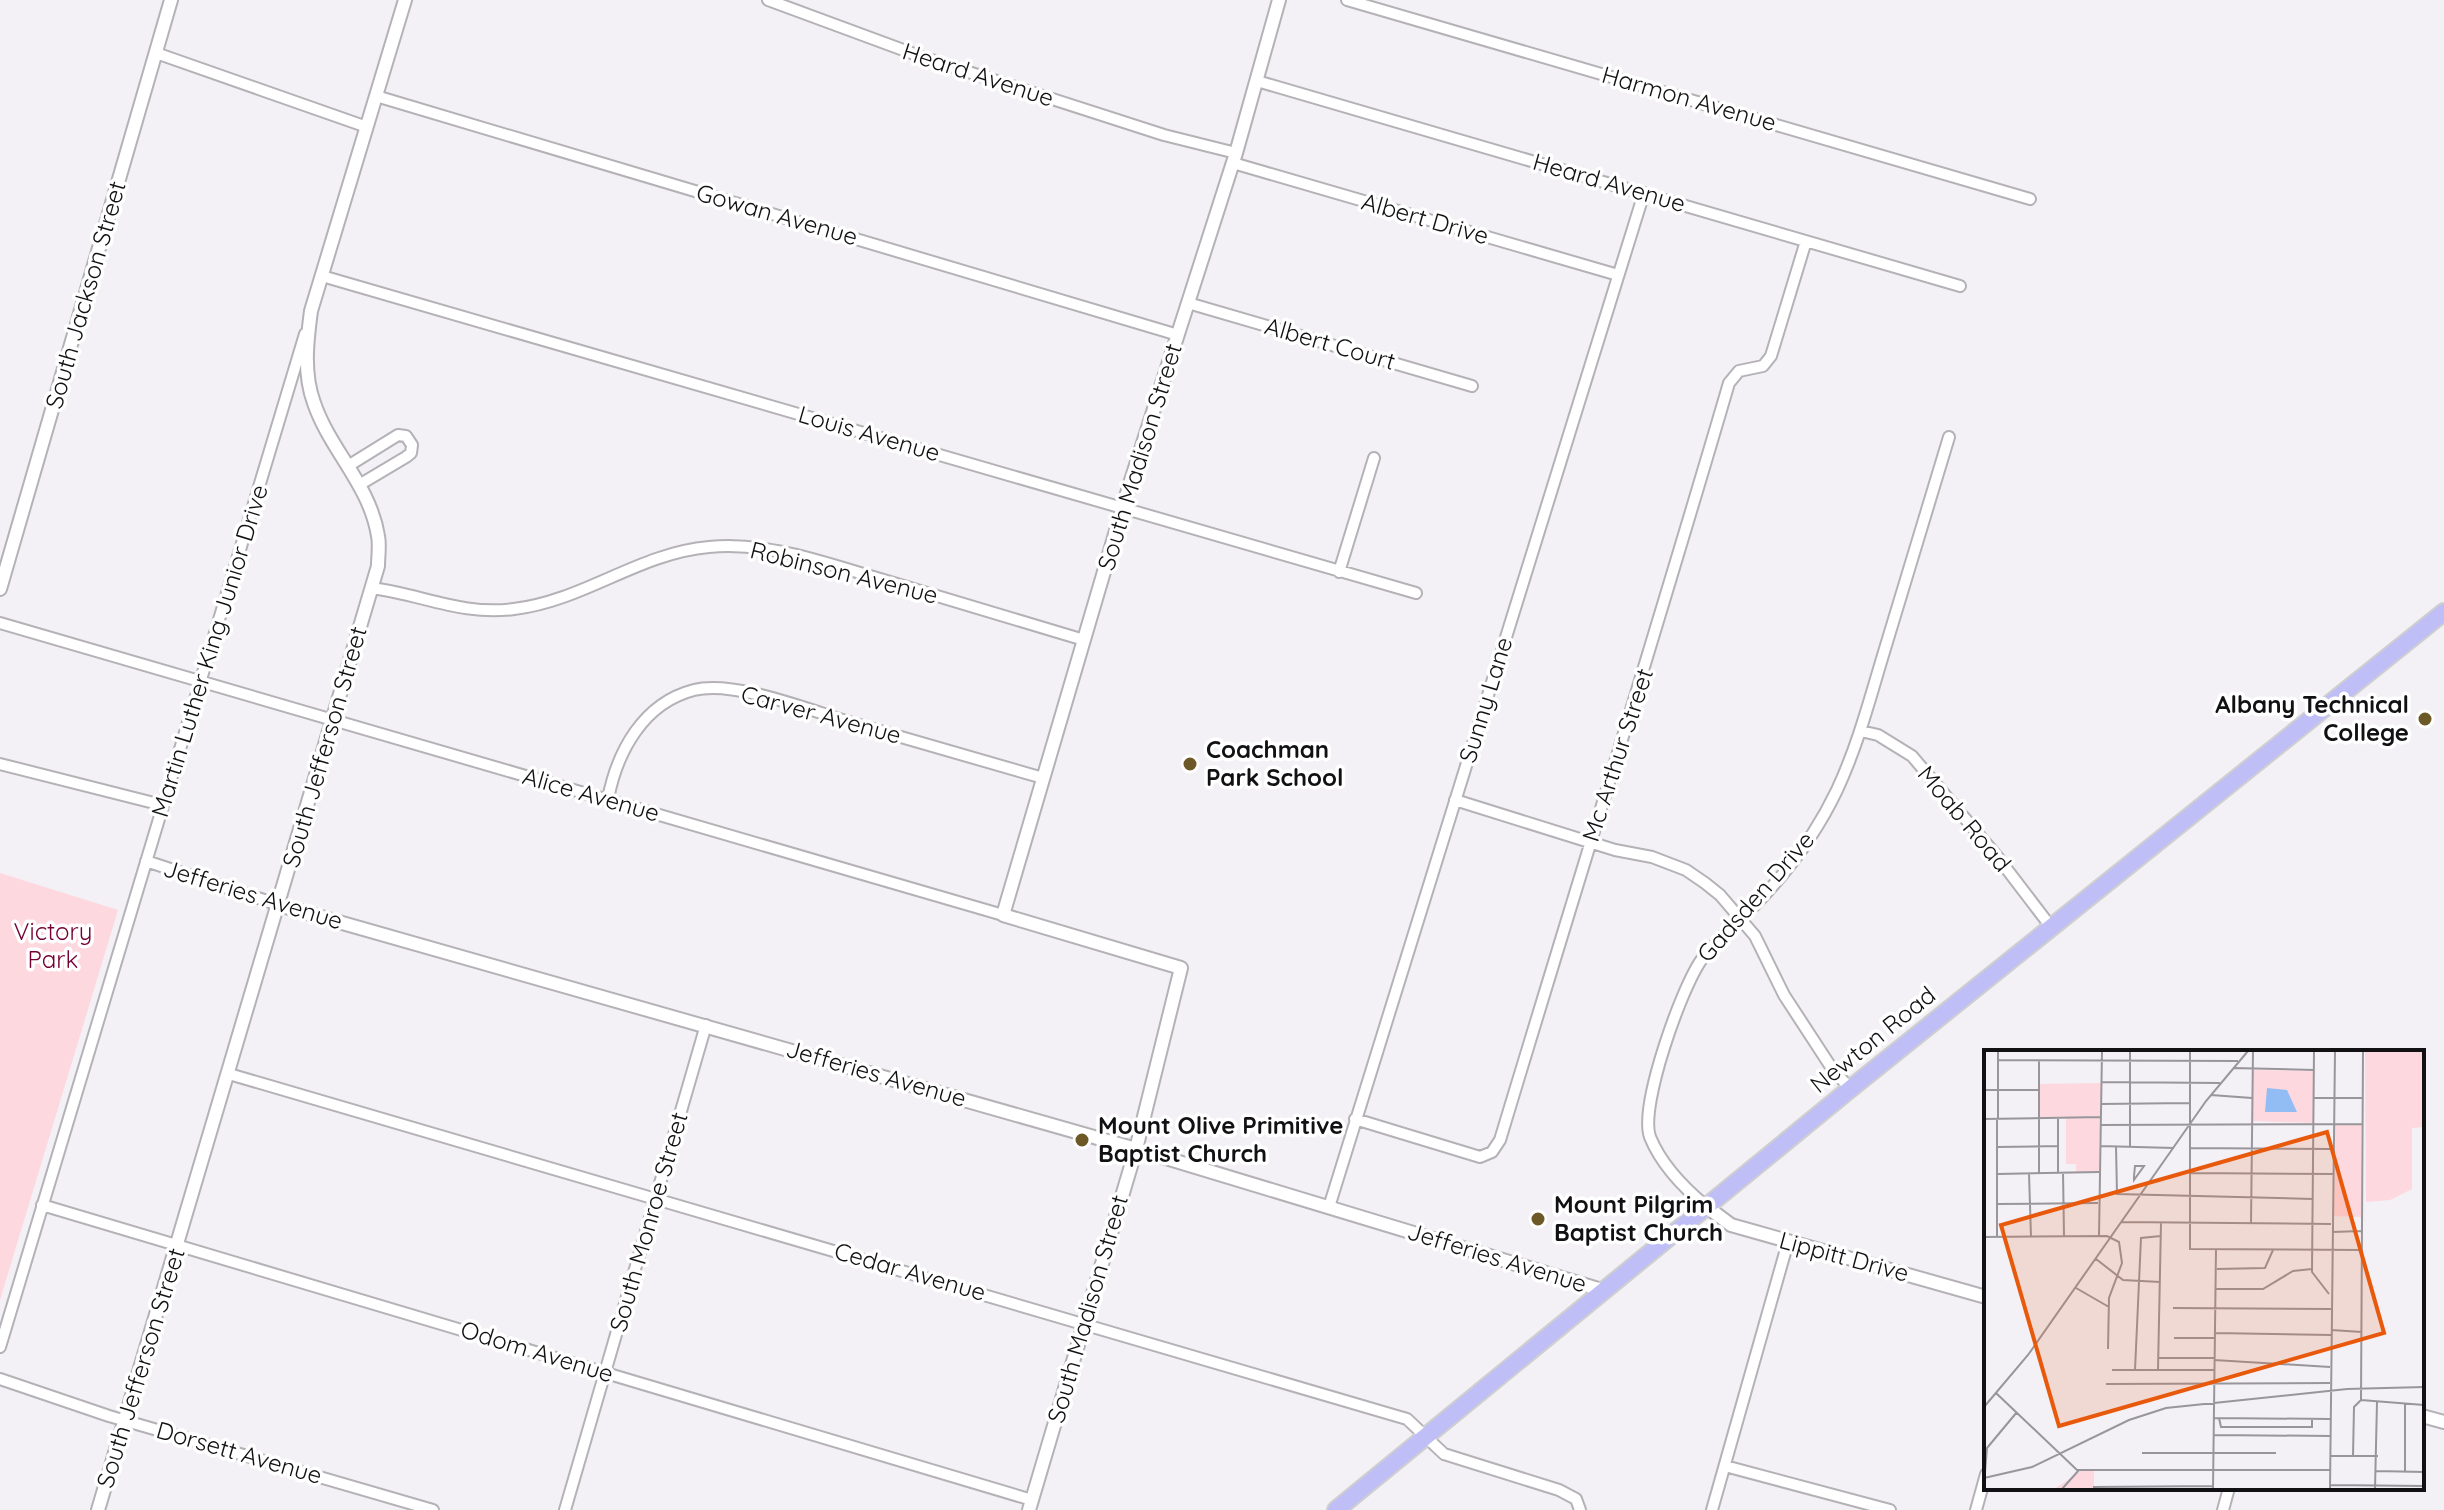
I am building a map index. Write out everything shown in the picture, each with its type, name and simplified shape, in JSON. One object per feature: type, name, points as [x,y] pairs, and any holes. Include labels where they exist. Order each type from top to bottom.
[{"type":"main road","name":"Newton Road","points":[[1336,1510],[1850,1089],[2444,612]]},
{"type":"street","name":"South Jackson Street","points":[[0,589],[171,0]]},
{"type":"street","name":"Martin Luther King Junior Drive","points":[[0,1347],[405,0]]},
{"type":"street","name":"Heard Avenue","points":[[768,0],[925,58],[1234,158]]},
{"type":"street","name":"South Madison Street","points":[[1003,915],[1123,507],[1234,158],[1279,0]]},
{"type":"street","name":"Harmon Avenue","points":[[1347,0],[2030,199]]},
{"type":"street","points":[[156,53],[367,127]]},
{"type":"street","name":"Heard Avenue","points":[[1257,81],[1960,286]]},
{"type":"street","name":"Gowan Avenue","points":[[376,96],[1178,335]]},
{"type":"street","name":"Albert Drive","points":[[1234,158],[1618,275]]},
{"type":"street","name":"Sunny Lane","points":[[1329,1207],[1644,193]]},
{"type":"street","name":"Mc Arthur Street","points":[[1355,1119],[1480,1157],[1492,1152],[1500,1140],[1653,644],[1729,383],[1739,371],[1763,366],[1771,356],[1806,241]]},
{"type":"street","name":"Louis Avenue","points":[[322,276],[1416,593]]},
{"type":"street","name":"Albert Court","points":[[1188,303],[1472,386]]},
{"type":"street","name":"South Jefferson Street","points":[[98,1510],[378,566],[379,537],[370,505],[318,415],[311,395],[307,363],[311,311]]},
{"type":"street","points":[[348,466],[398,435],[406,436],[412,445],[411,453],[406,457],[359,485]]},
{"type":"street","name":"Gadsden Drive","points":[[1707,1207],[1686,1190],[1650,1136],[1648,1114],[1672,1024],[1688,980],[1713,944],[1790,865],[1807,843],[1837,790],[1861,731],[1949,437]]},
{"type":"street","points":[[1339,572],[1374,458]]},
{"type":"street","name":"Robinson Avenue","points":[[371,588],[394,591],[450,607],[492,611],[515,609],[562,598],[662,557],[708,547],[755,547],[841,568],[1084,640]]},
{"type":"street","name":"Alice Avenue","points":[[0,623],[1181,968]]},
{"type":"street","name":"Carver Avenue","points":[[608,799],[621,757],[641,723],[671,700],[698,689],[750,693],[1043,778]]},
{"type":"street","name":"Moab Road","points":[[1861,731],[1878,735],[1912,756],[1987,844],[2051,927]]},
{"type":"street","points":[[0,764],[162,805]]},
{"type":"street","points":[[1455,800],[1615,850],[1652,857],[1686,870],[1720,895],[1755,936],[1791,1007],[1829,1064],[1850,1089]]},
{"type":"street","name":"Jefferies Avenue","points":[[146,861],[279,905],[1136,1149],[1605,1291]]},
{"type":"street","name":"South Madison Street","points":[[1030,1505],[1136,1149],[1181,968]]},
{"type":"street","name":"South Monroe Street","points":[[565,1510],[706,1025]]},
{"type":"street","name":"Cedar Avenue","points":[[229,1074],[1407,1419],[1444,1454],[1559,1490],[1576,1499],[1580,1510]]},
{"type":"street","name":"Odom Avenue","points":[[42,1205],[605,1372],[1030,1505]]},
{"type":"street","name":"Lippitt Drive","points":[[1707,1207],[1731,1225],[1984,1296]]},
{"type":"street","points":[[1712,1510],[1788,1242]]},
{"type":"street","name":"Dorsett Avenue","points":[[0,1379],[125,1420],[433,1510]]},
{"type":"street","points":[[2424,1417],[2444,1422]]},
{"type":"street","points":[[1725,1466],[1890,1510]]},
{"type":"street","points":[[1976,1510],[1984,1481]]},
{"type":"street","points":[[2223,1510],[2228,1490]]},
{"type":"green space","name":"Victory Park","points":[[0,873],[118,910],[0,1300]]},
{"type":"place","name":"Albany Technical College","points":[[2425,719]]},
{"type":"place","name":"Coachman Park School","points":[[1190,764]]},
{"type":"place","name":"Mount Olive Primitive Baptist Church","points":[[1082,1140]]},
{"type":"place","name":"Mount Pilgrim Baptist Church","points":[[1538,1219]]}]
